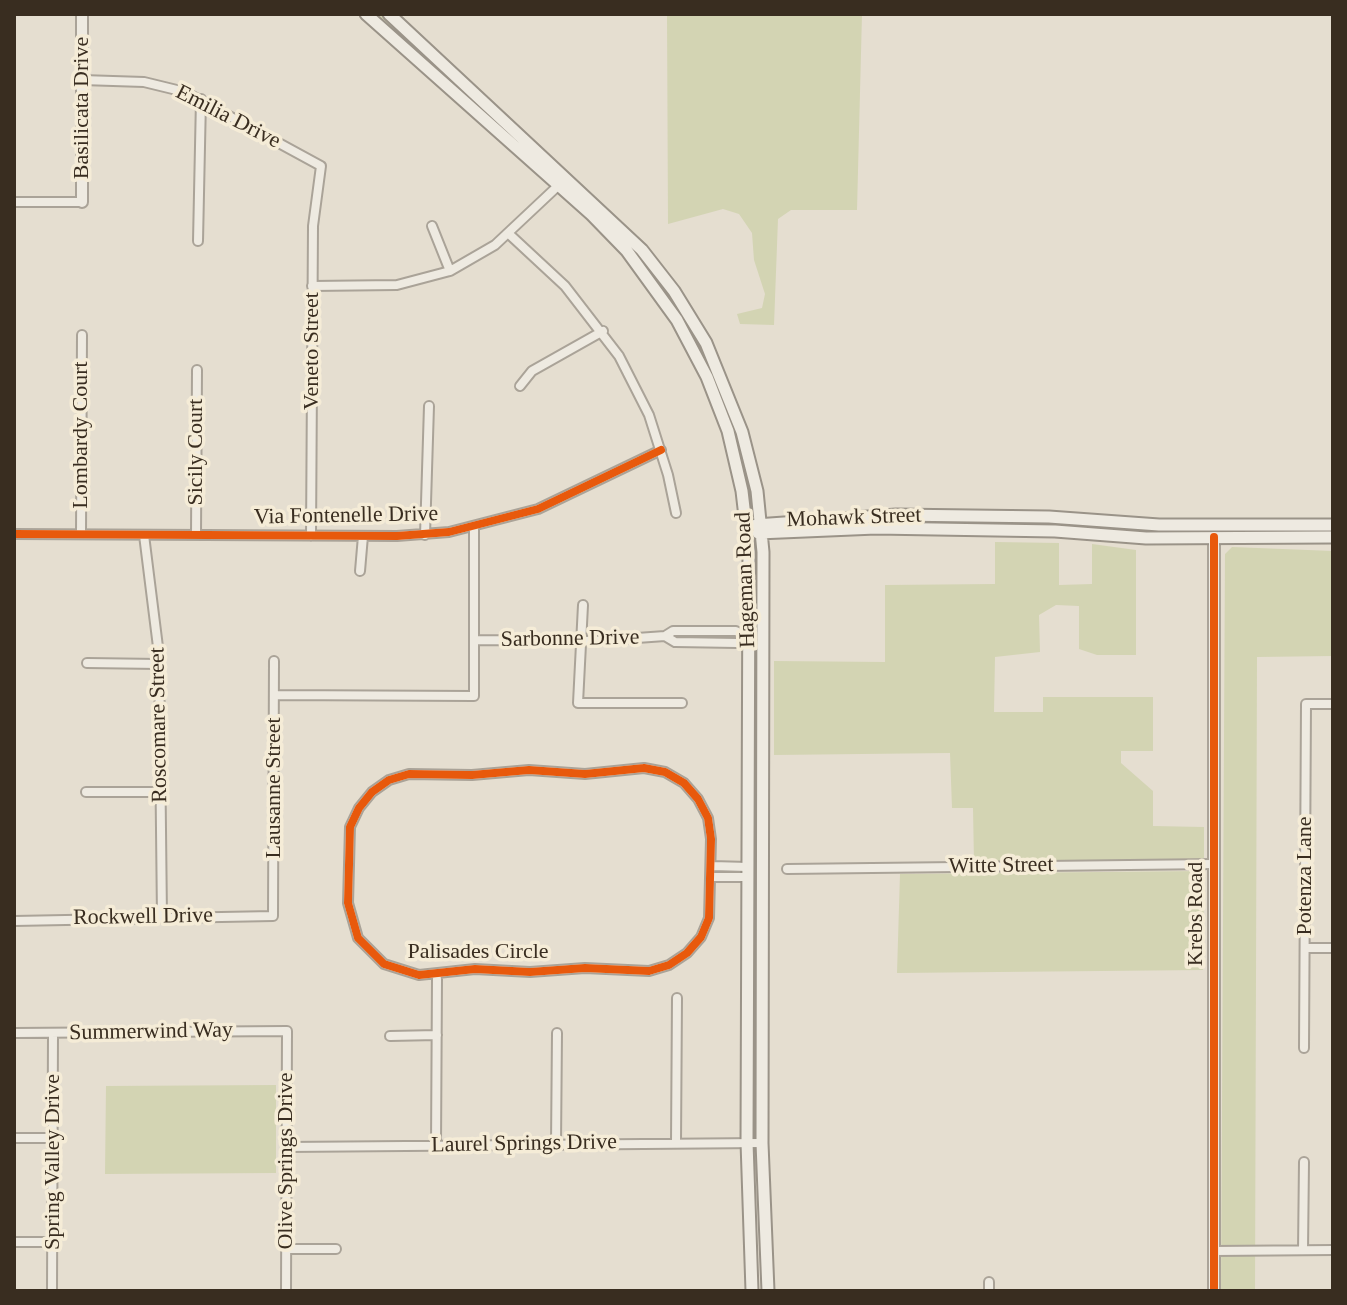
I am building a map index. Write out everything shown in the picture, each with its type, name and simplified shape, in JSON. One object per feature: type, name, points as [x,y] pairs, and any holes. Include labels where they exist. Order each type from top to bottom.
[{"type":"main road","name":"Hageman Road","points":[[366,14],[557,188],[592,215],[627,251],[677,320],[707,377],[728,431],[748,528],[747,1142],[752,1291]]},
{"type":"main road","name":"Hageman Road","points":[[389,14],[568,177],[650,260],[706,343],[742,432],[762,528],[762,1143],[768,1291]]},
{"type":"main road","name":"Mohawk Street","points":[[762,528],[896,515],[1049,517],[1159,525],[1328,525]]},
{"type":"main road","points":[[1214,537],[1227,531],[1294,530],[1328,525]]},
{"type":"main road","name":"Mohawk Street","points":[[748,528],[1055,531],[1146,538],[1214,537]]},
{"type":"main road","points":[[1214,537],[1333,537]]},
{"type":"main road","points":[[748,637],[755,643],[756,692],[761,717]]},
{"type":"main road","points":[[748,872],[755,882],[755,933],[763,945]]},
{"type":"main road","points":[[751,1234],[755,1242],[759,1291]]},
{"type":"street","name":"Basilicata Drive","points":[[82,14],[82,202]]},
{"type":"street","name":"Emilia Drive","points":[[82,80],[144,82],[201,99],[321,166]]},
{"type":"street","points":[[198,241],[201,99]]},
{"type":"street","name":"Veneto Street","points":[[311,536],[314,205],[321,166]]},
{"type":"street","points":[[312,286],[397,285],[450,271],[509,234],[568,177]]},
{"type":"street","points":[[14,202],[82,202]]},
{"type":"street","points":[[432,226],[450,271]]},
{"type":"street","points":[[509,234],[565,286],[603,331],[640,395],[661,450],[676,513]]},
{"type":"street","points":[[520,386],[532,371],[603,331]]},
{"type":"street","name":"Lombardy Court","points":[[81,534],[82,335]]},
{"type":"street","name":"Sicily Court","points":[[196,535],[197,370]]},
{"type":"street","points":[[425,535],[429,406]]},
{"type":"street","name":"Via Fontenelle Drive","points":[[14,534],[425,535],[474,528],[538,509],[661,450]]},
{"type":"street","points":[[274,695],[474,696],[474,528]]},
{"type":"street","name":"Roscomare Street","points":[[144,535],[159,664],[162,917]]},
{"type":"street","points":[[360,571],[363,536]]},
{"type":"street","name":"Krebs Road","points":[[1214,537],[1214,1291]]},
{"type":"street","points":[[583,605],[578,703],[682,703]]},
{"type":"street","name":"Sarbonne Drive","points":[[474,640],[579,641],[665,636],[675,642],[737,643],[748,637]]},
{"type":"street","name":"Lausanne Street","points":[[273,916],[274,661]]},
{"type":"street","points":[[87,663],[159,664]]},
{"type":"street","name":"Potenza Lane","points":[[1304,1048],[1306,704],[1333,704]]},
{"type":"street","name":"Palisades Circle","points":[[644,768],[665,772],[684,783],[698,799],[708,818],[712,877],[709,918],[701,937],[687,953],[669,965],[649,971],[475,969],[419,975],[384,964],[358,938],[348,903],[350,827],[359,808],[389,780],[409,774],[472,775],[529,770],[585,774],[644,768]]},
{"type":"street","points":[[86,792],[160,792]]},
{"type":"street","name":"Witte Street","points":[[787,869],[1214,864]]},
{"type":"street","points":[[712,866],[748,872]]},
{"type":"street","points":[[726,867],[726,877]]},
{"type":"street","points":[[712,877],[748,872]]},
{"type":"street","name":"Rockwell Drive","points":[[14,921],[273,916]]},
{"type":"street","points":[[1305,948],[1333,948]]},
{"type":"street","points":[[436,1145],[437,979]]},
{"type":"street","points":[[676,1142],[677,998]]},
{"type":"street","name":"Summerwind Way","points":[[14,1033],[287,1031]]},
{"type":"street","name":"Olive Springs Drive","points":[[286,1291],[287,1031]]},
{"type":"street","name":"Spring Valley Drive","points":[[52,1291],[53,1033]]},
{"type":"street","points":[[556,1144],[557,1033]]},
{"type":"street","points":[[390,1036],[437,1035]]},
{"type":"street","points":[[14,1138],[53,1138]]},
{"type":"street","name":"Laurel Springs Drive","points":[[287,1147],[762,1143]]},
{"type":"street","points":[[1303,1250],[1304,1162]]},
{"type":"street","points":[[14,1242],[52,1242]]},
{"type":"street","points":[[286,1249],[336,1249]]},
{"type":"street","points":[[1215,1251],[1333,1250]]},
{"type":"green space","points":[[374,14],[380,14],[546,168]]},
{"type":"green space","points":[[667,14],[862,14],[857,210],[791,210],[778,219],[774,325],[740,324],[737,314],[762,308],[765,294],[754,260],[752,233],[739,214],[723,209],[668,224]]},
{"type":"green space","points":[[995,542],[1059,543],[1059,585],[1092,584],[1092,544],[1136,550],[1136,655],[1097,655],[1079,649],[1079,606],[1056,605],[1039,615],[1040,652],[995,657],[994,712],[1043,712],[1043,697],[1153,697],[1153,751],[1121,751],[1121,763],[1153,791],[1153,826],[1204,827],[1204,859],[974,863],[973,808],[952,808],[950,753],[774,755],[774,661],[885,662],[885,585],[995,584]]},
{"type":"green space","points":[[1232,547],[1333,551],[1333,656],[1257,657],[1255,1291],[1221,1291],[1225,554]]},
{"type":"green space","points":[[1201,871],[1204,874],[1203,970],[897,973],[900,874]]},
{"type":"green space","points":[[276,1085],[276,1173],[105,1174],[106,1086]]},
{"type":"cycle path","points":[[14,534],[397,536],[449,532],[538,509],[661,450]]},
{"type":"cycle path","points":[[1214,537],[1214,1291]]},
{"type":"cycle path","points":[[644,768],[665,772],[684,783],[698,799],[708,818],[711,839],[709,918],[701,937],[687,953],[669,965],[649,971],[475,969],[419,975],[384,964],[358,938],[348,903],[350,827],[359,808],[372,792],[389,780],[409,774],[472,775],[529,770],[585,774],[644,768]]}]
